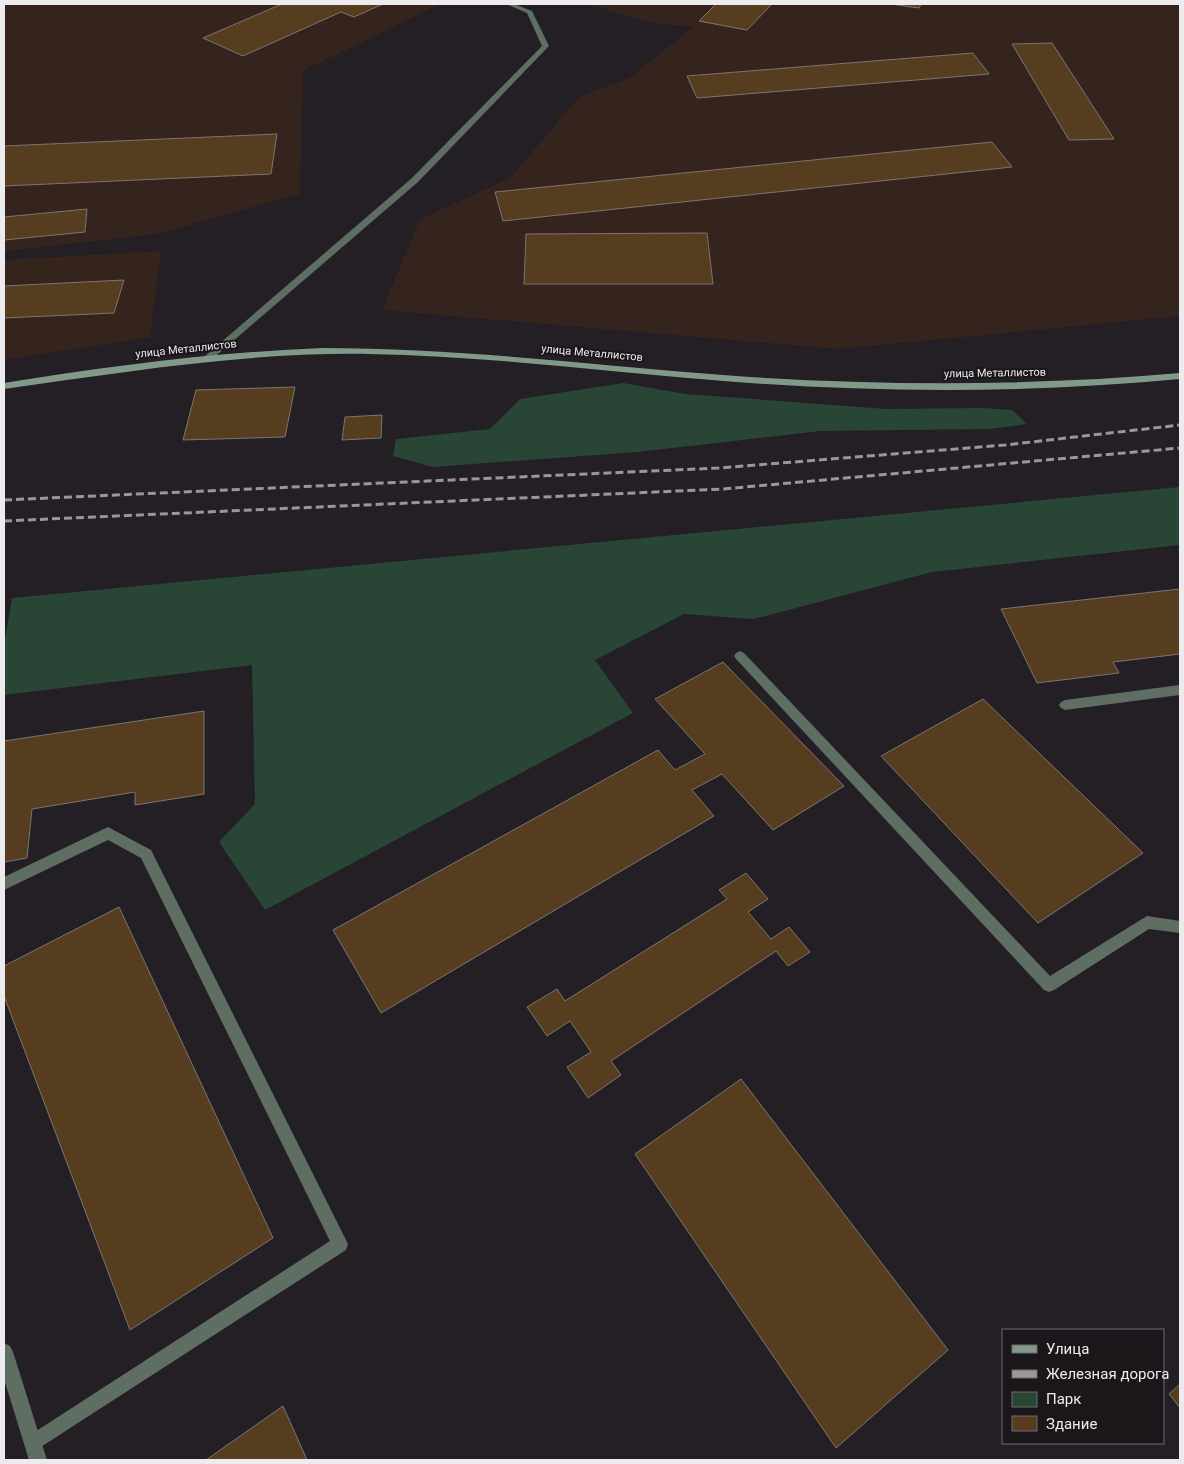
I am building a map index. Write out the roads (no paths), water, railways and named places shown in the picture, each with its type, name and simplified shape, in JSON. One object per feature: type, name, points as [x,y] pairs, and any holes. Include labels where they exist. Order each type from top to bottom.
[{"type":"main road","name":"улица Металлистов","points":[[4,386],[208,358],[276,353],[366,351],[444,353],[735,379],[855,385],[1000,388],[1180,376]]},
{"type":"street","points":[[208,358],[414,180],[546,46],[530,12],[508,4]]},
{"type":"street","points":[[740,656],[1049,985],[1147,922],[1180,927]]},
{"type":"street","points":[[1066,705],[1180,690]]},
{"type":"street","points":[[4,884],[108,833],[146,854],[340,1244],[36,1452],[4,1352]]},
{"type":"railway","points":[[4,500],[719,468],[1005,445],[1180,425]]},
{"type":"railway","points":[[4,521],[723,489],[1180,448]]}]
